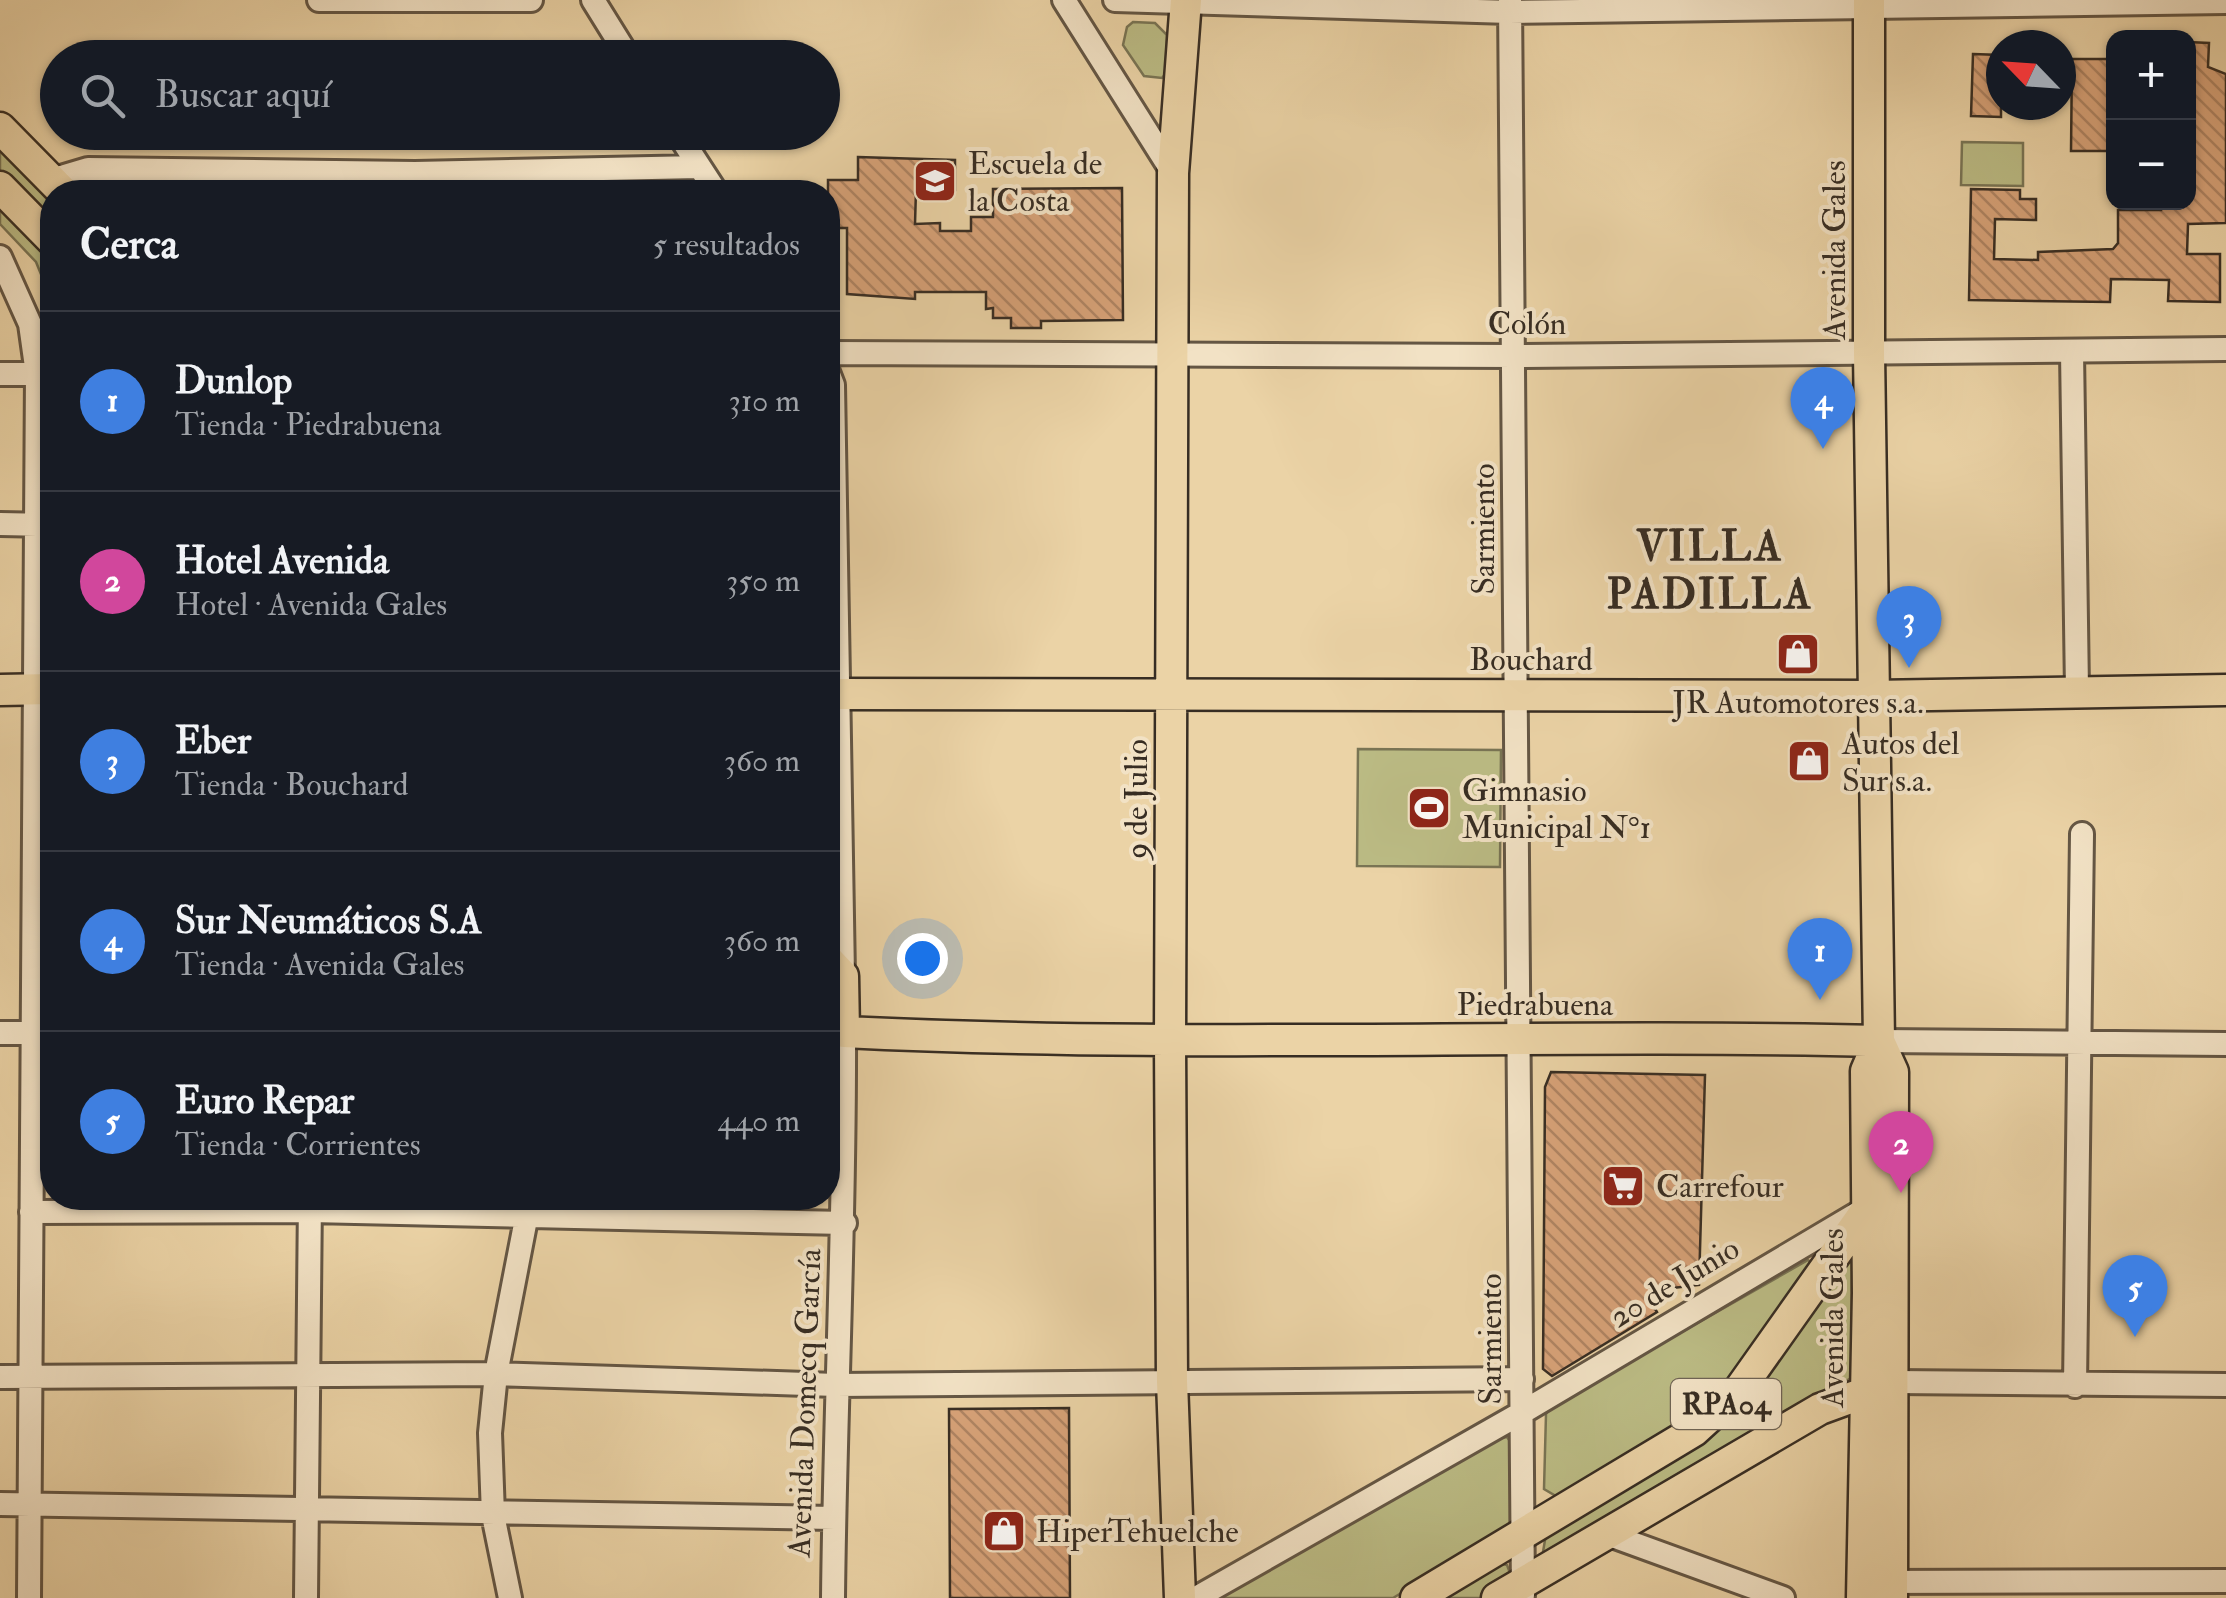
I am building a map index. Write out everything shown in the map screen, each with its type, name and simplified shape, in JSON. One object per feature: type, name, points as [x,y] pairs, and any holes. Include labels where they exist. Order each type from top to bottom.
[{"type":"main road","name":"9 de Julio","points":[[1180,1598],[1172,1381],[1172,353],[1173,173],[1186,1]]},
{"type":"main road","name":"Avenida Gales","points":[[1869,4],[1868,353],[1879,1040],[1893,1072],[1878,1590]]},
{"type":"main road","points":[[0,128],[51,180]]},
{"type":"main road","points":[[0,186],[40,228]]},
{"type":"main road","points":[[0,690],[40,689]]},
{"type":"main road","name":"Bouchard","points":[[840,694],[1873,696],[2226,690]]},
{"type":"main road","name":"Piedrabuena","points":[[840,1027],[1170,1043],[1520,1038],[1879,1040]]},
{"type":"main road","name":"Avenida Gales","points":[[1879,1040],[1866,1071],[1868,1208],[1881,1387]]},
{"type":"main road","name":"RPA04","points":[[1416,1598],[1636,1469],[1719,1411],[1740,1390],[1868,1208]]},
{"type":"main road","name":"RPA04","points":[[1497,1598],[1524,1590],[1608,1534],[1820,1409],[1881,1387]]},
{"type":"street","points":[[318,0],[531,0]]},
{"type":"street","points":[[593,0],[619,40]]},
{"type":"street","points":[[1064,0],[1173,173]]},
{"type":"street","points":[[1115,0],[1510,6],[2226,2]]},
{"type":"street","name":"Sarmiento","points":[[1510,6],[1524,1590]]},
{"type":"street","points":[[688,150],[708,180]]},
{"type":"street","points":[[68,180],[88,169],[415,173],[699,167]]},
{"type":"street","points":[[0,256],[9,294],[30,324],[40,441]]},
{"type":"street","name":"Colón","points":[[840,352],[1516,356],[2226,349]]},
{"type":"street","points":[[2072,352],[2077,690]]},
{"type":"street","points":[[0,374],[36,374]]},
{"type":"street","points":[[0,524],[40,525]]},
{"type":"street","points":[[2075,1386],[2082,834]]},
{"type":"street","points":[[0,1032],[40,1033]]},
{"type":"street","name":"Piedrabuena","points":[[1879,1040],[2226,1044]]},
{"type":"street","points":[[29,1598],[31,1212],[40,1078]]},
{"type":"street","name":"Avenida Domecq García","points":[[833,1598],[836,1385],[845,1224],[840,1142]]},
{"type":"street","name":"20 de Junio","points":[[1196,1598],[1523,1412],[1868,1208]]},
{"type":"street","points":[[31,1212],[101,1210]]},
{"type":"street","points":[[306,1598],[310,1210]]},
{"type":"street","points":[[510,1598],[494,1516],[490,1434],[496,1374],[530,1210]]},
{"type":"street","points":[[601,1210],[845,1224]]},
{"type":"street","points":[[0,1378],[308,1372],[836,1385],[1522,1379]]},
{"type":"street","points":[[1881,1387],[2226,1384]]},
{"type":"street","points":[[0,1504],[494,1516],[834,1518]]},
{"type":"street","points":[[1608,1534],[1784,1598]]},
{"type":"street","points":[[1878,1590],[2226,1580]]},
{"type":"green space","points":[[1133,22],[1155,23],[1167,35],[1166,73],[1162,78],[1144,76],[1123,45],[1127,27]]},
{"type":"green space","points":[[0,141],[40,182],[40,213],[0,171]]},
{"type":"green space","points":[[1962,142],[2023,143],[2023,186],[1961,185]]},
{"type":"green space","points":[[0,202],[40,243],[40,272],[36,262],[0,224]]},
{"type":"green space","name":"Gimnasio Municipal N°1","points":[[1358,749],[1501,750],[1500,867],[1357,866]]},
{"type":"green space","points":[[1852,1256],[1851,1378],[1542,1558],[1546,1534],[1733,1420],[1843,1261]]},
{"type":"green space","points":[[1808,1260],[1813,1264],[1747,1367],[1691,1423],[1561,1499],[1544,1489],[1546,1414],[1550,1407]]},
{"type":"green space","points":[[1507,1437],[1512,1444],[1513,1517],[1509,1527],[1393,1598],[1216,1598],[1494,1438]]},
{"type":"green space","points":[[1497,1563],[1507,1565],[1510,1573],[1488,1598],[1432,1598]]},
{"type":"building","points":[[2196,42],[2209,43],[2208,67],[2226,74],[2226,223],[2188,224],[2187,254],[2220,254],[2220,302],[2168,301],[2169,280],[2111,279],[2110,302],[1969,300],[1971,189],[2020,190],[2020,199],[2036,199],[2036,220],[1995,219],[1994,259],[2038,260],[2038,252],[2113,249],[2118,243],[2118,210],[2196,210]]},
{"type":"building","points":[[1973,54],[1986,54],[1986,116],[1971,116]]},
{"type":"building","points":[[2076,59],[2106,59],[2106,151],[2071,151],[2071,120],[2076,120]]},
{"type":"building","points":[[858,157],[955,160],[955,190],[916,190],[915,224],[940,223],[940,231],[971,231],[971,217],[993,217],[993,189],[1122,188],[1123,320],[1041,321],[1041,328],[1011,328],[1011,318],[993,318],[993,308],[986,309],[986,292],[915,292],[915,299],[847,294],[847,228],[840,228],[840,180],[858,180]]},
{"type":"building","name":"Carrefour","points":[[1551,1072],[1705,1075],[1699,1285],[1664,1289],[1650,1300],[1657,1312],[1552,1376],[1543,1369],[1545,1087]]},
{"type":"building","points":[[1069,1408],[1070,1598],[950,1598],[949,1409]]},
{"type":"place","name":"Escuela de la Costa","points":[[935,181]]},
{"type":"place","name":"Sur Neumáticos S.A","points":[[1823,449]]},
{"type":"place","name":"JR Automotores s.a.","points":[[1798,654]]},
{"type":"place","name":"Eber","points":[[1909,668]]},
{"type":"place","name":"Autos del Sur s.a.","points":[[1809,761]]},
{"type":"place","name":"Gimnasio Municipal N°1","points":[[1429,808]]},
{"type":"place","name":"Dunlop","points":[[1820,1000]]},
{"type":"place","name":"Carrefour","points":[[1623,1186]]},
{"type":"place","name":"Hotel Avenida","points":[[1901,1193]]},
{"type":"place","name":"Euro Repar","points":[[2135,1337]]},
{"type":"place","name":"HiperTehuelche","points":[[1004,1531]]},
{"type":"district","name":"VILLA PADILLA","points":[[1710,569]]}]
